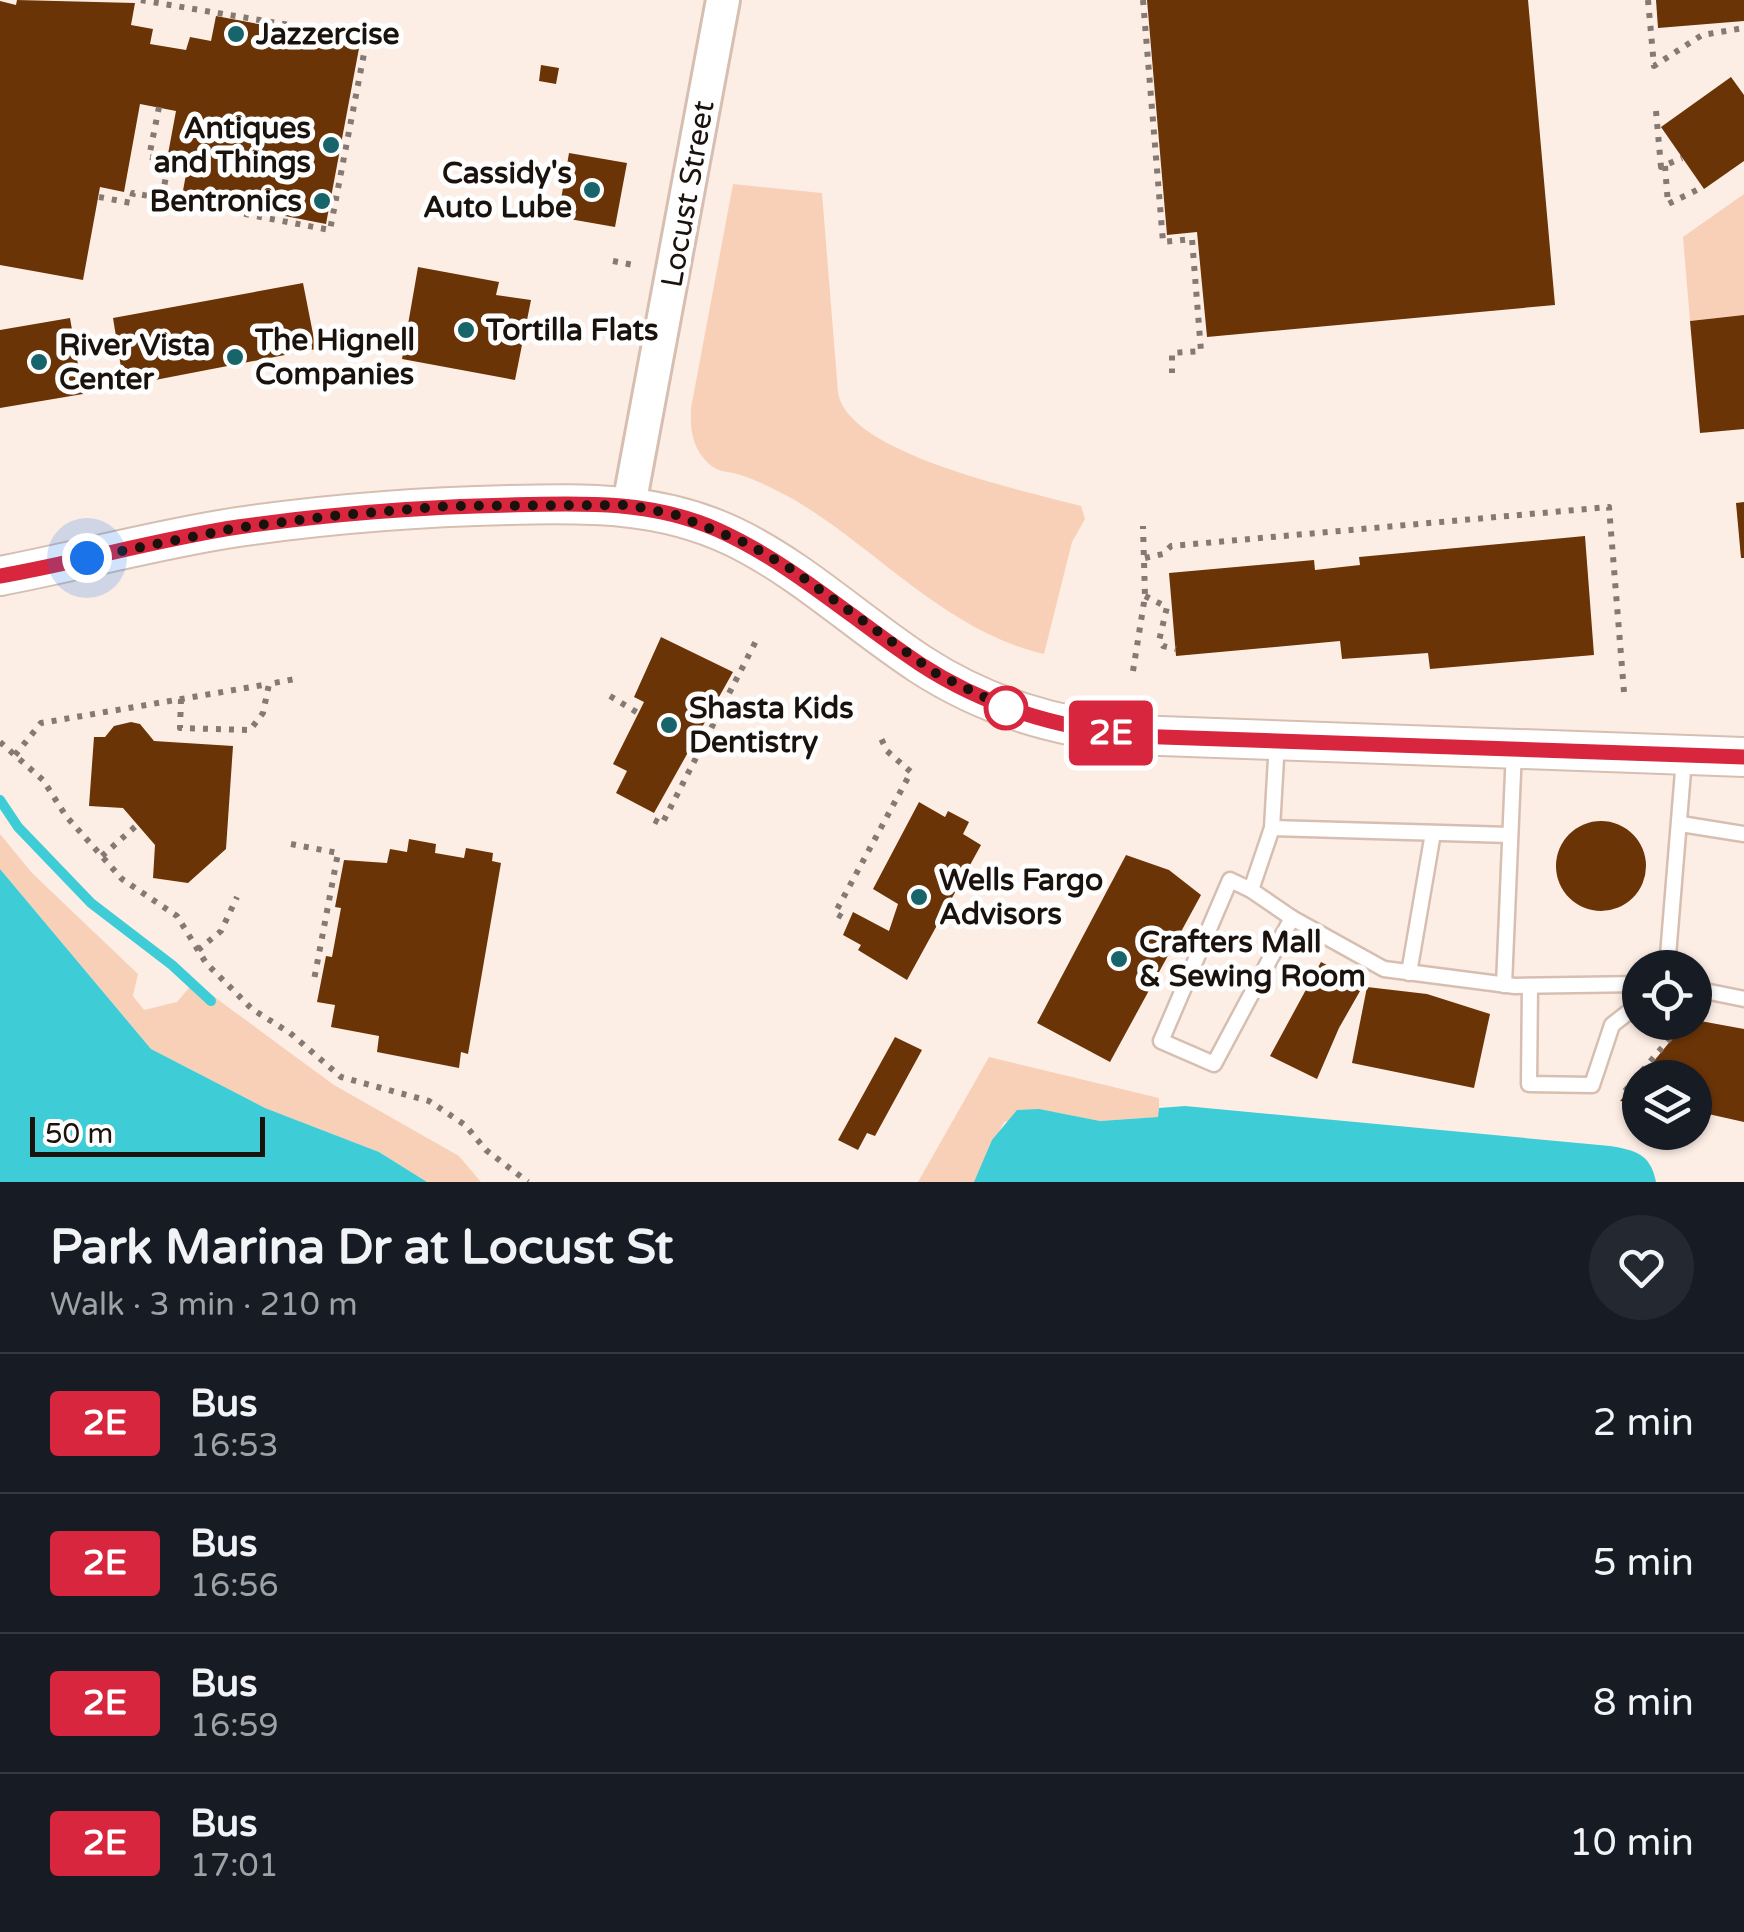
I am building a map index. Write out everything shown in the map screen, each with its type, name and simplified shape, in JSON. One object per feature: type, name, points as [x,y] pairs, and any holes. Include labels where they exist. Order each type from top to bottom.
[{"type":"main road","points":[[0,576],[236,528],[331,516],[449,506],[629,505],[676,515],[748,544],[791,569],[937,674],[1015,712],[1085,730],[1133,736],[1744,757]]},
{"type":"street","name":"Locust Street","points":[[629,505],[724,0]]},
{"type":"lane","points":[[1251,890],[1272,828],[1277,740]]},
{"type":"lane","points":[[1504,984],[1514,748]]},
{"type":"lane","points":[[1669,950],[1684,755]]},
{"type":"lane","points":[[1681,824],[1744,834]]},
{"type":"lane","points":[[1272,828],[1510,835]]},
{"type":"lane","points":[[1409,973],[1433,833]]},
{"type":"lane","points":[[1292,918],[1214,1064],[1161,1041],[1230,880],[1384,969],[1530,986],[1622,984]]},
{"type":"lane","points":[[1530,986],[1529,1084],[1592,1084],[1612,1025],[1622,1017]]},
{"type":"lane","points":[[1712,993],[1744,1000]]},
{"type":"path","points":[[99,197],[131,202],[134,192],[330,230],[366,38],[140,0]]},
{"type":"path","points":[[1143,0],[1163,242],[1192,240],[1202,351],[1172,353],[1172,373]]},
{"type":"path","points":[[1648,0],[1654,66],[1702,36],[1744,28]]},
{"type":"path","points":[[159,107],[149,157],[170,160],[162,198]]},
{"type":"path","points":[[1656,112],[1661,167],[1682,158]]},
{"type":"path","points":[[1665,166],[1668,204],[1697,190]]},
{"type":"path","points":[[614,261],[633,264]]},
{"type":"path","points":[[1145,558],[1163,554],[1171,546],[1609,507],[1624,692]]},
{"type":"path","points":[[1133,670],[1145,596],[1143,526]]},
{"type":"path","points":[[1145,596],[1166,607],[1159,640],[1163,646],[1176,649]]},
{"type":"path","points":[[654,820],[662,824],[756,641]]},
{"type":"path","points":[[14,755],[40,723],[300,678]]},
{"type":"path","points":[[181,699],[180,728],[250,730],[263,713],[269,684]]},
{"type":"path","points":[[610,696],[638,713]]},
{"type":"path","points":[[842,917],[835,913],[911,772],[887,751],[879,734]]},
{"type":"path","points":[[707,736],[734,751]]},
{"type":"path","points":[[0,742],[43,780],[66,816],[122,879],[178,916],[217,976],[252,1009],[290,1033],[341,1077],[428,1100],[465,1125],[486,1150],[528,1182]]},
{"type":"path","points":[[102,856],[137,825]]},
{"type":"path","points":[[291,844],[338,853],[314,980]]},
{"type":"path","points":[[198,950],[221,930],[236,897]]},
{"type":"path","points":[[1652,1060],[1669,1040]]},
{"type":"shaded area","points":[[733,184],[822,193],[838,392],[849,414],[872,434],[942,467],[1081,506],[1085,519],[1072,542],[1044,654],[975,627],[793,499],[751,479],[716,469],[699,452],[692,431],[691,408]]},
{"type":"shaded area","points":[[1744,194],[1744,315],[1690,321],[1683,237]]},
{"type":"shaded area","points":[[0,834],[32,873],[138,974],[133,996],[144,1010],[177,1002],[194,982],[334,1085],[459,1156],[481,1182],[427,1182],[379,1152],[265,1108],[151,1049],[0,869]]},
{"type":"shaded area","points":[[989,1057],[1159,1098],[1159,1117],[1099,1121],[1054,1112],[1004,1122],[974,1182],[918,1182]]},
{"type":"water","points":[[0,869],[151,1049],[265,1108],[379,1152],[427,1182],[0,1182]]},
{"type":"water","points":[[1185,1106],[1610,1146],[1646,1159],[1656,1182],[974,1182],[992,1140],[1017,1110],[1039,1109],[1100,1121],[1158,1117],[1159,1108]]},
{"type":"building","points":[[17,0],[135,3],[131,25],[153,29],[150,44],[186,50],[190,37],[211,41],[216,16],[360,43],[326,224],[182,196],[189,158],[168,154],[176,111],[140,104],[124,192],[100,187],[83,280],[0,265],[0,1],[16,5]]},
{"type":"building","points":[[1147,0],[1528,0],[1555,305],[1207,337],[1197,232],[1167,235]]},
{"type":"building","points":[[1656,0],[1744,0],[1744,21],[1658,28]]},
{"type":"building","points":[[541,65],[559,68],[556,84],[539,81]]},
{"type":"building","points":[[1731,77],[1744,95],[1744,161],[1704,189],[1661,127]]},
{"type":"building","name":"Cassidy's Auto Lube","points":[[569,153],[627,163],[615,227],[558,217]]},
{"type":"building","name":"Tortilla Flats","points":[[418,267],[499,282],[496,295],[531,300],[515,380],[402,359]]},
{"type":"building","points":[[303,283],[316,349],[124,386],[113,318]]},
{"type":"building","points":[[1744,315],[1744,429],[1700,433],[1690,321]]},
{"type":"building","name":"River Vista Center","points":[[70,318],[83,394],[0,408],[0,330]]},
{"type":"building","points":[[1744,502],[1744,558],[1741,558],[1736,503]]},
{"type":"building","points":[[1585,536],[1594,655],[1430,669],[1428,653],[1342,659],[1340,641],[1176,656],[1169,573],[1314,560],[1315,570],[1360,565],[1359,557]]},
{"type":"building","name":"Shasta Kids Dentistry","points":[[661,637],[733,672],[654,813],[616,793],[627,771],[613,764],[644,702],[634,697]]},
{"type":"building","points":[[140,724],[154,741],[233,746],[226,849],[188,883],[153,878],[155,845],[123,808],[89,806],[94,737],[105,737],[114,726]]},
{"type":"building","name":"Wells Fargo Advisors","points":[[919,802],[945,817],[948,811],[969,822],[963,834],[981,845],[907,980],[858,950],[861,945],[843,935],[853,912],[889,931],[898,904],[873,889]]},
{"type":"building","points":[[1601,821],[1618,824],[1633,834],[1643,849],[1643,883],[1633,898],[1618,908],[1601,911],[1584,908],[1569,898],[1559,883],[1556,866],[1559,849],[1569,834],[1584,824]]},
{"type":"building","points":[[409,839],[436,844],[435,853],[464,858],[466,848],[493,853],[492,861],[501,863],[468,1054],[461,1052],[459,1068],[377,1052],[379,1036],[331,1027],[335,1005],[317,1002],[326,956],[332,957],[341,908],[335,907],[344,860],[387,863],[390,849],[407,852]]},
{"type":"building","name":"Crafters Mall & Sewing Room","points":[[1126,855],[1169,870],[1201,895],[1110,1062],[1037,1023]]},
{"type":"building","points":[[1321,962],[1364,984],[1317,1079],[1270,1056]]},
{"type":"building","points":[[1367,987],[1427,994],[1490,1014],[1474,1088],[1352,1063]]},
{"type":"building","points":[[1712,1023],[1744,1029],[1744,1122],[1712,1115],[1712,1060],[1655,1060],[1671,1040],[1712,1040]]},
{"type":"building","points":[[895,1037],[922,1050],[875,1136],[867,1133],[858,1150],[838,1140]]},
{"type":"waterway","points":[[0,800],[18,827],[91,903],[172,965],[211,1001]]},
{"type":"bus line","name":"2E","points":[[0,576],[147,544],[331,516],[449,506],[629,505],[676,515],[748,544],[791,569],[904,653],[950,682],[1015,712],[1052,723],[1133,736],[1744,757]]},
{"type":"place","name":"Jazzercise","points":[[236,34]]},
{"type":"place","name":"Antiques and Things","points":[[331,145]]},
{"type":"place","name":"Cassidy's Auto Lube","points":[[592,190]]},
{"type":"place","name":"Bentronics","points":[[322,201]]},
{"type":"place","name":"Tortilla Flats","points":[[466,330]]},
{"type":"place","name":"The Hignell Companies","points":[[235,357]]},
{"type":"place","name":"River Vista Center","points":[[39,362]]},
{"type":"place","name":"Shasta Kids Dentistry","points":[[669,725]]},
{"type":"place","name":"Wells Fargo Advisors","points":[[919,897]]},
{"type":"place","name":"Crafters Mall & Sewing Room","points":[[1119,959]]},
{"type":"route","points":[[87,558],[236,528],[449,506],[581,503],[660,510],[748,544],[791,569],[937,674],[1015,712],[1006,708]]}]
